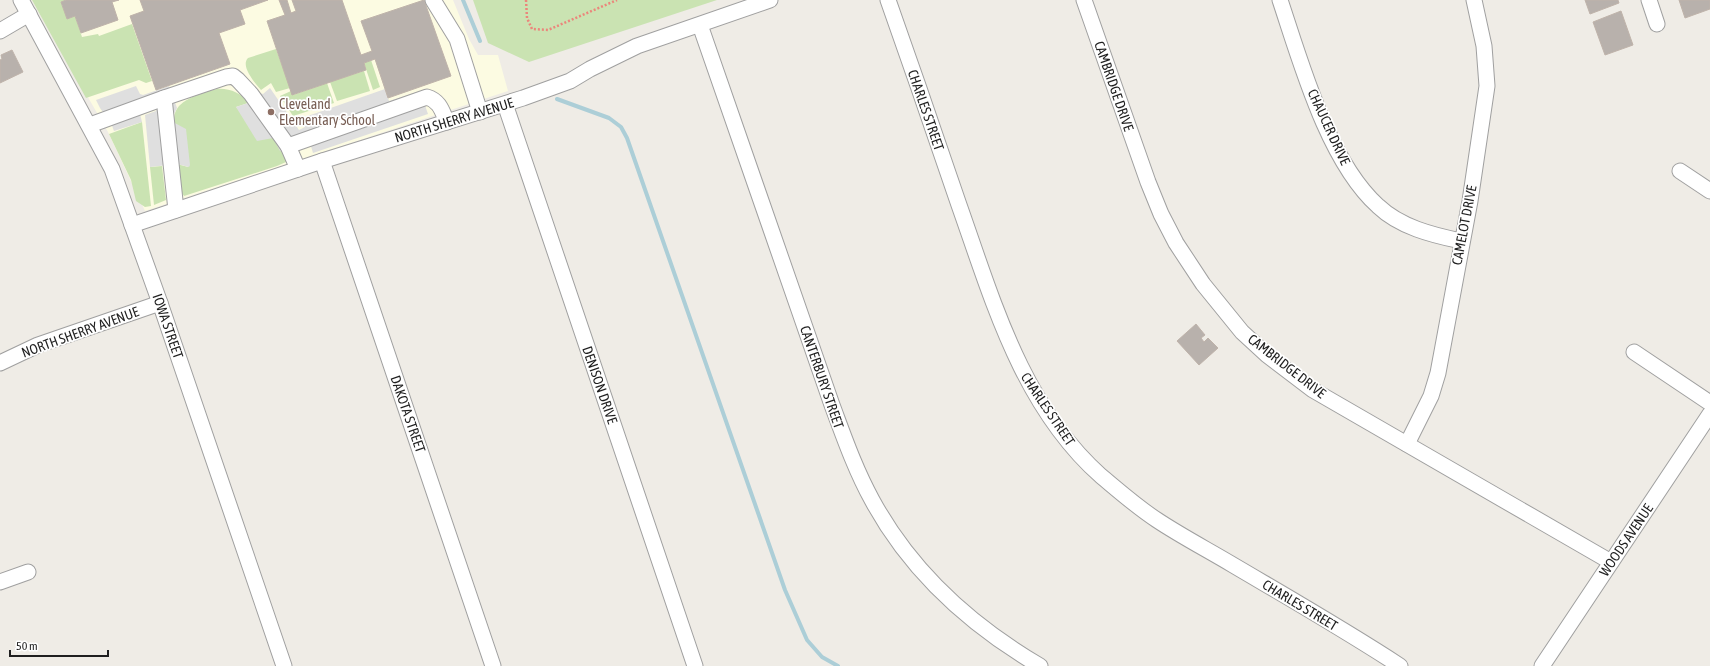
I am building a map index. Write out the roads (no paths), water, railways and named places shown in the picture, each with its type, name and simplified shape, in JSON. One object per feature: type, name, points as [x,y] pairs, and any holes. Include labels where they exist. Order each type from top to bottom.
[{"type":"street","name":"IOWA STREET","points":[[21,0],[90,125],[112,169],[160,303],[284,666]]},
{"type":"street","points":[[433,0],[457,39],[480,112]]},
{"type":"street","name":"NORTH SHERRY AVENUE","points":[[132,225],[322,161],[505,104],[570,81],[596,66],[637,46],[770,0]]},
{"type":"street","name":"CHARLES STREET","points":[[888,0],[1009,344],[1023,374],[1057,428],[1099,474],[1126,497],[1157,520],[1400,666]]},
{"type":"street","name":"CAMBRIDGE DRIVE","points":[[1084,0],[1143,168],[1161,214],[1176,243],[1203,284],[1242,332],[1267,355],[1313,390],[1611,562]]},
{"type":"street","name":"CHAUCER DRIVE","points":[[1280,0],[1304,72],[1330,134],[1349,169],[1364,192],[1379,207],[1404,224],[1440,237],[1461,241]]},
{"type":"street","name":"CAMELOT DRIVE","points":[[1407,444],[1431,396],[1438,373],[1461,241],[1470,201],[1487,86],[1484,46],[1474,0]]},
{"type":"street","points":[[1649,0],[1657,24]]},
{"type":"street","points":[[0,31],[29,14]]},
{"type":"street","name":"CANTERBURY STREET","points":[[700,25],[846,444],[872,501],[891,531],[909,555],[941,592],[976,624],[1040,666]]},
{"type":"street","points":[[90,125],[164,98],[233,76],[251,94],[288,146],[298,169]]},
{"type":"street","points":[[288,146],[427,97],[434,99],[439,104],[447,122]]},
{"type":"street","points":[[164,98],[176,210]]},
{"type":"street","name":"DENISON DRIVE","points":[[505,104],[696,666]]},
{"type":"street","name":"DAKOTA STREET","points":[[322,161],[494,666]]},
{"type":"street","points":[[1680,171],[1710,191]]},
{"type":"street","name":"NORTH SHERRY AVENUE","points":[[0,364],[38,345],[160,303]]},
{"type":"street","points":[[1634,352],[1710,403]]},
{"type":"street","name":"WOODS AVENUE","points":[[1542,666],[1710,414]]},
{"type":"street","points":[[0,582],[28,572]]},
{"type":"waterway","points":[[463,0],[480,41]]},
{"type":"waterway","points":[[557,99],[609,118],[621,127],[627,138],[785,590],[807,640],[822,657],[838,666]]},
{"type":"place","name":"Cleveland Elementary School","points":[[271,112]]}]
